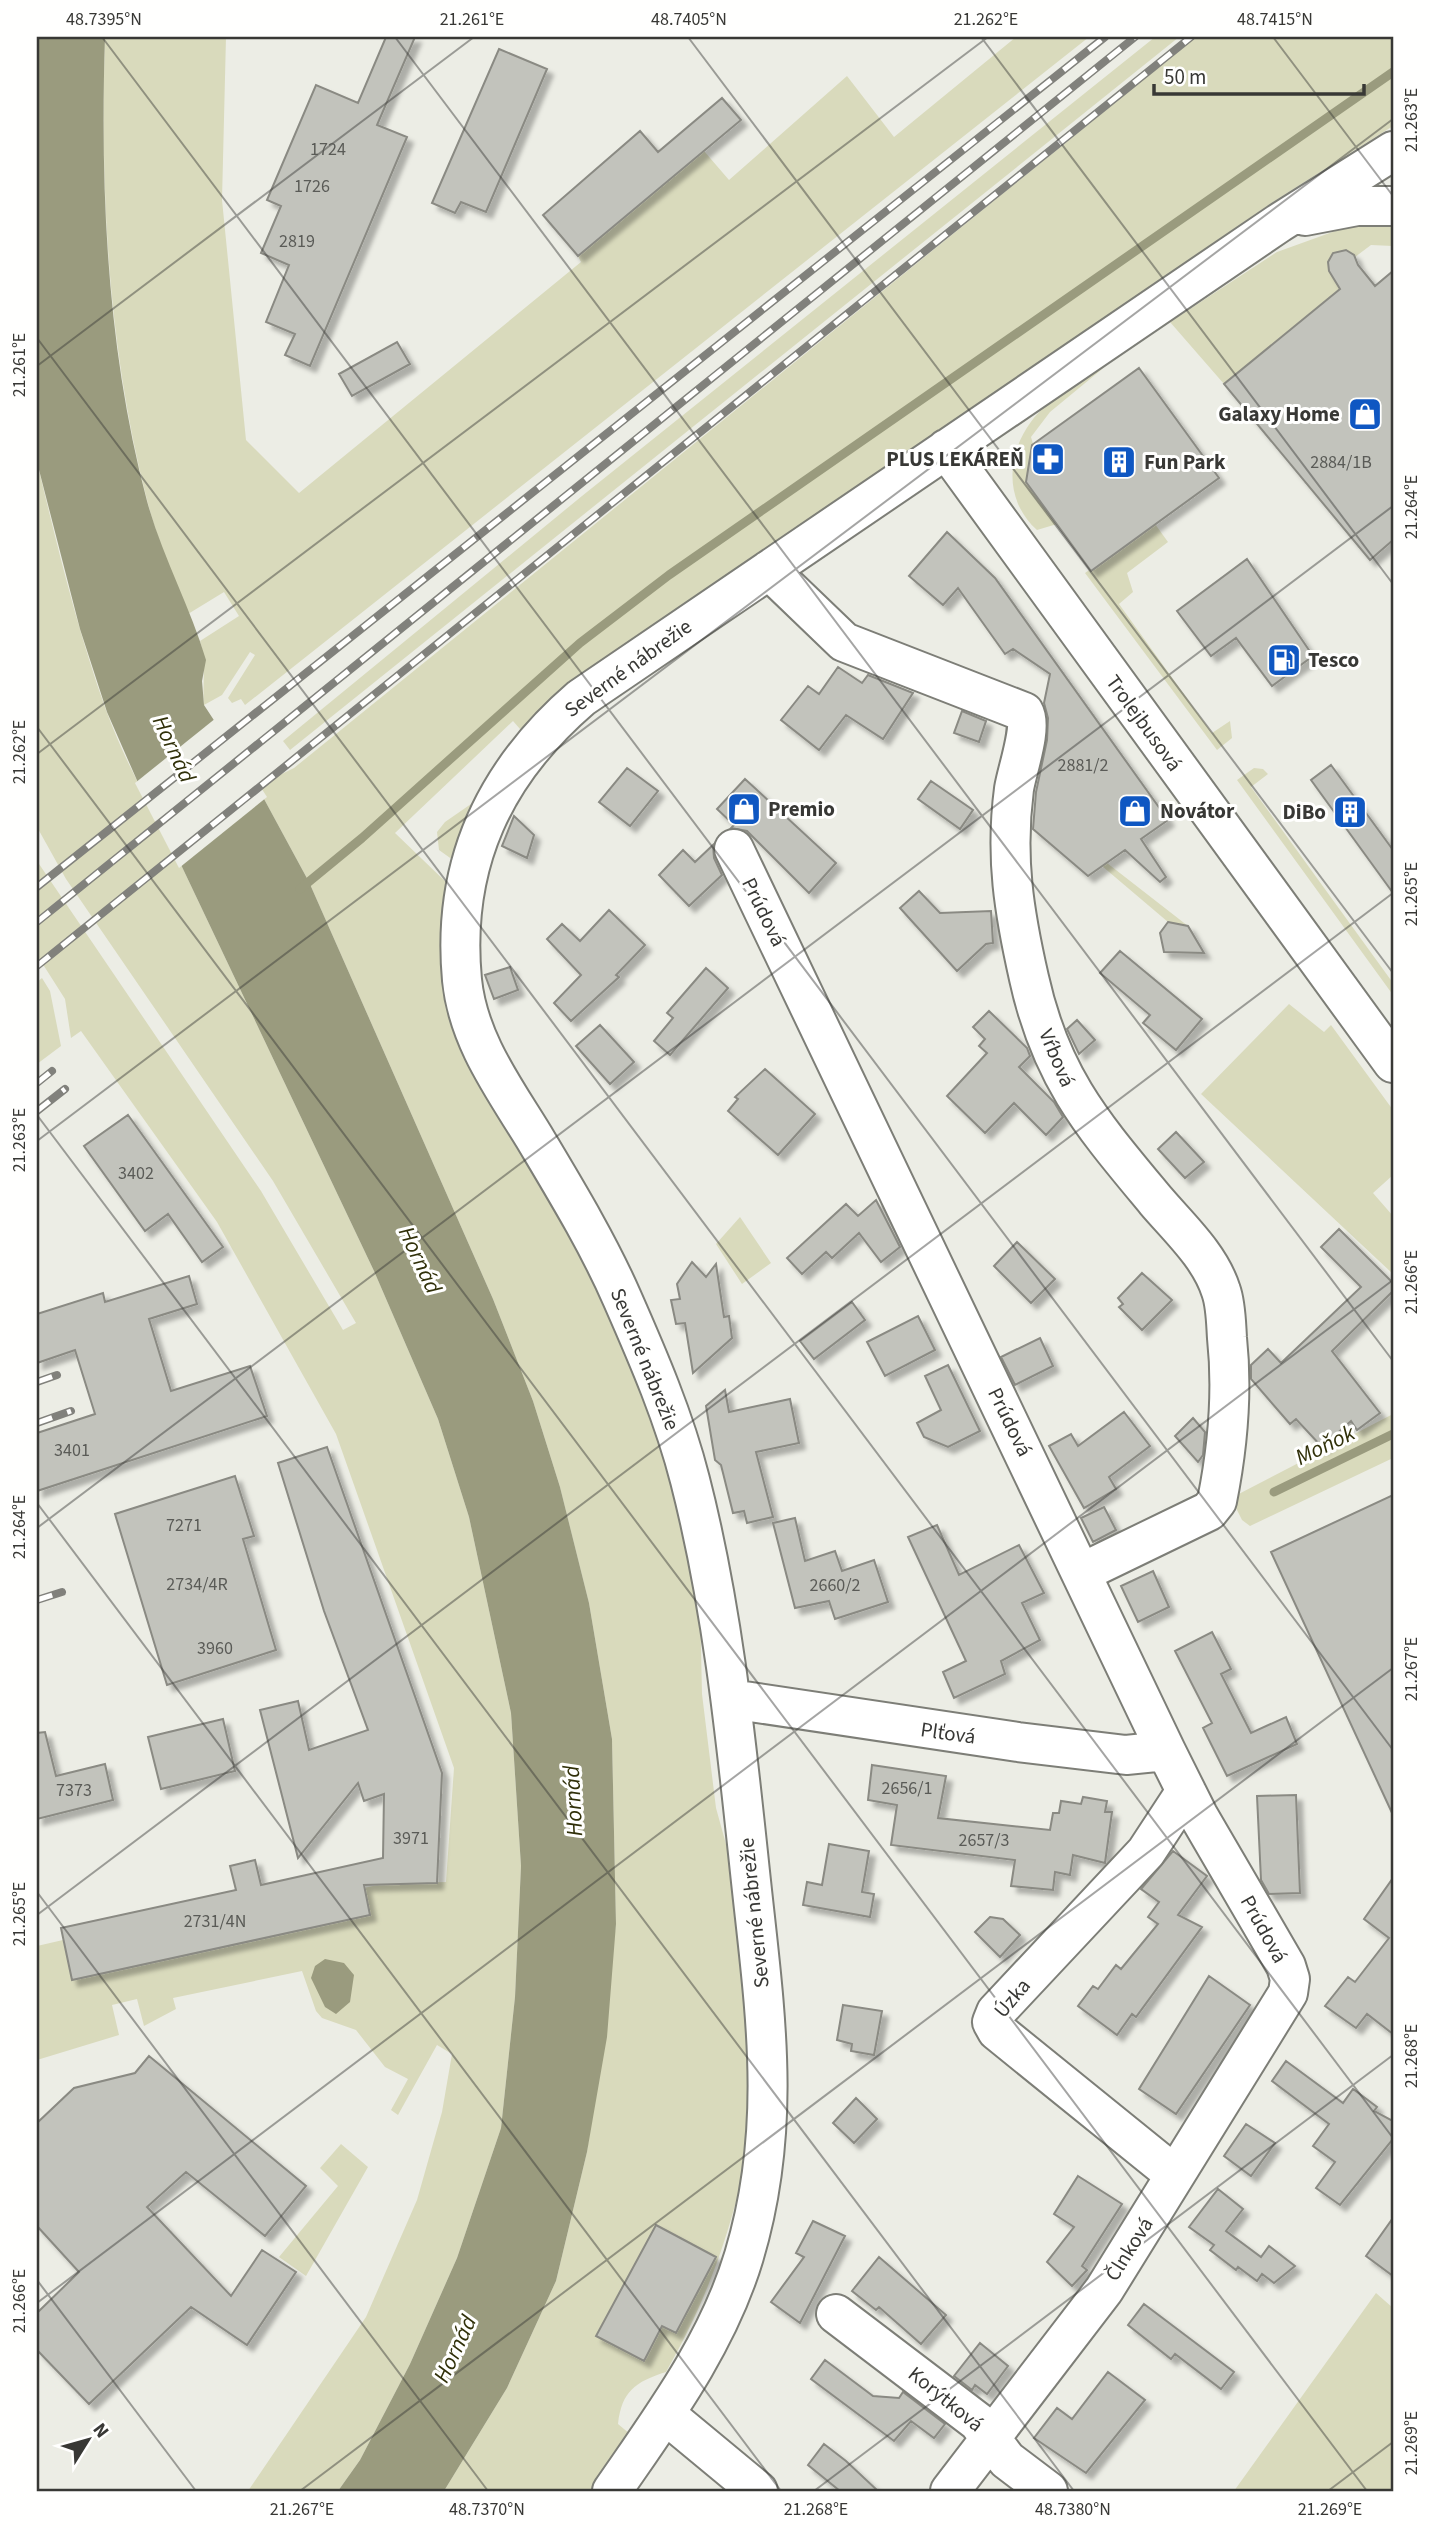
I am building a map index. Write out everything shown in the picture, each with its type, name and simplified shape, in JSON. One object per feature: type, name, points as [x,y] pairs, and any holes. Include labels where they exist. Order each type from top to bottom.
[{"type":"street","name":"Severné nábrežie","points":[[612,2491],[665,2414],[723,2311],[744,2257],[765,2159],[770,2112],[768,2044],[731,1699],[713,1580],[689,1476],[663,1396],[619,1290],[566,1191],[485,1057],[475,1035],[462,982],[461,950],[467,881],[476,847],[490,811],[509,775],[529,748],[581,698],[1279,223],[1393,151]]},
{"type":"street","points":[[1279,223],[1357,206],[1393,206]]},
{"type":"street","name":"Trolejbusová","points":[[946,449],[1393,1063]]},
{"type":"street","name":"Vŕbová","points":[[769,570],[844,642],[1024,712],[1027,723],[1014,789],[1011,835],[1012,902],[1030,983],[1057,1068],[1091,1122],[1208,1263],[1222,1293],[1230,1360],[1230,1417],[1217,1501],[1209,1511],[1083,1572]]},
{"type":"street","name":"Prúdová","points":[[734,849],[1083,1572],[1166,1751],[1286,1966],[1290,1979],[1288,1993]]},
{"type":"street","name":"Plťová","points":[[731,1699],[1072,1749],[1135,1756],[1166,1751]]},
{"type":"street","name":"Úzka","points":[[1175,2175],[997,2031],[992,2022],[996,2012],[1146,1852],[1186,1791]]},
{"type":"street","name":"Člnková","points":[[950,2491],[1104,2290],[1288,1993]]},
{"type":"street","name":"Korýtková","points":[[836,2314],[978,2422],[1007,2460],[1048,2491]]},
{"type":"street","points":[[665,2414],[758,2491]]},
{"type":"shaded area","points":[[105,37],[226,37],[222,200],[246,440],[299,493],[581,262],[578,256],[704,151],[729,180],[847,76],[894,137],[1016,37],[1089,37],[245,705],[241,699],[232,703],[228,698],[255,655],[250,652],[222,695],[204,705],[204,664],[200,641],[239,616],[224,592],[188,614],[147,500],[123,386],[115,328],[104,153]]},
{"type":"shaded area","points":[[1155,37],[1179,37],[290,750],[283,741],[582,496]]},
{"type":"shaded area","points":[[1196,37],[1393,37],[1393,126],[1276,200],[583,674],[520,729],[513,721],[395,833],[449,885],[444,928],[633,1363],[674,1483],[700,1604],[702,1694],[716,1808],[737,1884],[760,2194],[739,2190],[709,2284],[689,2328],[666,2372],[638,2384],[627,2396],[618,2424],[630,2434],[592,2491],[444,2491],[507,2388],[556,2281],[587,2152],[616,1924],[612,1739],[589,1603],[560,1487],[533,1401],[493,1299],[309,882],[257,786],[294,768]]},
{"type":"shaded area","points":[[1367,224],[1393,225],[1393,246],[1371,245],[1355,257],[1346,250],[1333,253],[1328,262],[1329,271],[1349,281],[1224,384],[1170,322],[1277,252],[1338,230]]},
{"type":"shaded area","points":[[1107,365],[1050,412],[1031,437],[1057,524],[1037,530],[1017,501],[1013,485],[1013,468],[1022,436],[1044,407]]},
{"type":"shaded area","points":[[37,462],[77,618],[113,728],[137,782],[174,850],[374,1271],[438,1419],[469,1517],[511,1713],[521,1866],[515,1997],[501,2128],[457,2258],[410,2364],[360,2460],[338,2491],[248,2491],[366,2317],[417,2200],[442,2112],[452,2054],[437,2045],[398,2115],[391,2110],[408,2079],[385,2067],[356,2030],[322,2018],[316,2011],[302,1971],[173,1998],[176,2009],[144,2026],[137,1999],[112,2005],[119,2035],[37,2060],[37,1946],[63,1940],[72,1979],[370,1915],[364,1888],[382,1884],[446,1882],[454,1768],[336,1434],[217,1222],[81,1031],[71,1038],[65,999],[37,955],[37,861],[261,1191],[343,1330],[356,1323],[273,1181],[66,879],[37,827]]},
{"type":"shaded area","points":[[1155,524],[1168,542],[1127,573],[1133,592],[1119,604],[1212,733],[1230,721],[1232,738],[1217,750],[1085,573]]},
{"type":"shaded area","points":[[1254,768],[1263,769],[1268,774],[1251,787],[1393,983],[1393,995],[1237,780]]},
{"type":"shaded area","points":[[471,804],[453,860],[439,850],[437,832],[445,822]]},
{"type":"shaded area","points":[[1107,863],[1188,926],[1168,922],[1102,866]]},
{"type":"shaded area","points":[[42,978],[50,991],[61,1046],[37,1064],[37,982]]},
{"type":"shaded area","points":[[1289,1004],[1324,1032],[1331,1025],[1393,1110],[1393,1175],[1373,1193],[1393,1216],[1393,1274],[1201,1094]]},
{"type":"shaded area","points":[[740,1217],[771,1263],[742,1284],[716,1244]]},
{"type":"shaded area","points":[[1393,1414],[1393,1458],[1250,1526],[1242,1520],[1231,1498]]},
{"type":"shaded area","points":[[341,2144],[368,2167],[306,2276],[279,2257],[338,2186],[320,2168]]},
{"type":"shaded area","points":[[1376,2293],[1393,2308],[1393,2491],[1234,2491]]},
{"type":"water","name":"Hornád","points":[[37,37],[105,37],[106,212],[109,270],[123,387],[153,521],[206,660],[202,681],[204,705],[257,786],[309,882],[493,1299],[533,1401],[560,1487],[589,1603],[612,1739],[616,1924],[607,2037],[587,2152],[556,2281],[507,2388],[444,2491],[338,2491],[360,2460],[410,2364],[457,2258],[501,2128],[515,1997],[521,1866],[511,1713],[469,1517],[438,1419],[374,1271],[174,850],[143,794],[107,712],[80,629],[37,462]]},
{"type":"water","points":[[325,1959],[344,1963],[354,1975],[350,2002],[336,2014],[325,2007],[311,1978],[315,1966]]},
{"type":"pier","points":[[216,718],[267,797],[179,868],[135,783]]},
{"type":"building","points":[[386,37],[415,37],[377,125],[407,137],[310,366],[285,355],[295,334],[266,322],[289,265],[261,253],[281,206],[267,200],[316,85],[358,103]]},
{"type":"building","points":[[499,49],[547,69],[486,212],[461,202],[455,213],[432,203]]},
{"type":"building","points":[[722,98],[741,120],[578,256],[543,215],[640,131],[658,152]]},
{"type":"building","points":[[1346,250],[1354,255],[1358,265],[1375,286],[1393,271],[1393,540],[1370,560],[1224,384],[1340,289],[1329,271],[1328,262],[1333,253]]},
{"type":"building","points":[[397,342],[410,364],[352,396],[339,374]]},
{"type":"building","name":"Fun Park","points":[[1139,368],[1219,478],[1091,571],[1026,482],[1032,445]]},
{"type":"building","points":[[947,532],[995,578],[1168,820],[1141,839],[1166,877],[1160,882],[1125,850],[1088,876],[1033,829],[1036,792],[1047,740],[1048,718],[1044,703],[1050,674],[1013,649],[1005,654],[958,588],[943,605],[909,576]]},
{"type":"building","points":[[1247,559],[1313,656],[1272,686],[1236,638],[1211,656],[1177,611]]},
{"type":"building","points":[[838,667],[862,683],[868,675],[913,693],[883,739],[846,715],[819,750],[781,720],[808,686],[819,694]]},
{"type":"building","points":[[962,711],[986,721],[979,742],[954,733]]},
{"type":"building","name":"DiBo","points":[[1331,765],[1393,850],[1393,893],[1311,780]]},
{"type":"building","points":[[627,768],[658,791],[630,826],[599,802]]},
{"type":"building","points":[[745,779],[836,863],[809,893],[747,831],[731,828],[734,825],[717,809]]},
{"type":"building","points":[[931,781],[973,810],[960,829],[918,799]]},
{"type":"building","points":[[514,816],[534,835],[527,858],[502,846]]},
{"type":"building","points":[[713,845],[714,858],[722,875],[689,906],[659,875],[683,850],[695,862]]},
{"type":"building","points":[[919,891],[940,913],[991,911],[993,943],[986,944],[957,971],[900,908]]},
{"type":"building","points":[[609,910],[645,945],[616,975],[619,977],[571,1021],[554,1003],[581,975],[547,939],[562,924],[580,941]]},
{"type":"building","points":[[1168,922],[1188,926],[1204,953],[1164,952],[1160,933]]},
{"type":"building","points":[[1120,951],[1202,1019],[1176,1050],[1143,1023],[1150,1015],[1100,973]]},
{"type":"building","points":[[510,967],[518,990],[494,999],[485,975]]},
{"type":"building","points":[[706,968],[728,988],[670,1055],[654,1041],[673,1018],[667,1013]]},
{"type":"building","points":[[989,1011],[1027,1048],[1030,1056],[1019,1067],[1054,1102],[1063,1117],[1046,1135],[1014,1103],[985,1133],[947,1096],[987,1053],[979,1046],[985,1039],[973,1027]]},
{"type":"building","points":[[1077,1020],[1095,1040],[1079,1054],[1067,1029]]},
{"type":"building","points":[[600,1025],[634,1062],[610,1084],[576,1046]]},
{"type":"building","points":[[765,1069],[815,1114],[778,1155],[728,1111],[738,1099],[735,1097]]},
{"type":"building","points":[[128,1115],[223,1247],[202,1262],[168,1214],[145,1231],[84,1146]]},
{"type":"building","points":[[1176,1132],[1204,1162],[1185,1178],[1158,1149]]},
{"type":"building","points":[[876,1200],[900,1247],[881,1262],[859,1233],[832,1258],[826,1252],[802,1274],[787,1258],[846,1204],[858,1216]]},
{"type":"building","points":[[1339,1229],[1393,1283],[1393,1291],[1332,1351],[1380,1413],[1357,1430],[1351,1421],[1322,1447],[1296,1419],[1290,1424],[1251,1379],[1251,1365],[1268,1349],[1281,1363],[1361,1287],[1321,1247]]},
{"type":"building","points":[[1017,1242],[1055,1279],[1031,1303],[994,1266]]},
{"type":"building","points":[[692,1262],[706,1277],[716,1264],[724,1317],[729,1316],[732,1338],[693,1373],[685,1323],[676,1324],[671,1300],[680,1299],[677,1284]]},
{"type":"building","points":[[1142,1273],[1172,1300],[1142,1330],[1119,1307],[1123,1304],[1118,1298]]},
{"type":"building","points":[[189,1276],[197,1304],[149,1319],[171,1391],[250,1366],[267,1416],[37,1491],[37,1433],[95,1414],[75,1350],[37,1363],[37,1314],[103,1293],[105,1302]]},
{"type":"building","points":[[852,1302],[865,1320],[814,1359],[800,1341]]},
{"type":"building","points":[[918,1316],[935,1350],[885,1376],[867,1342]]},
{"type":"building","points":[[1040,1338],[1053,1366],[1015,1385],[1001,1357]]},
{"type":"building","points":[[948,1365],[980,1431],[948,1447],[924,1437],[917,1423],[941,1410],[925,1376]]},
{"type":"building","points":[[725,1390],[729,1412],[790,1399],[799,1443],[756,1452],[773,1517],[747,1523],[744,1511],[733,1513],[721,1465],[715,1460],[706,1406]]},
{"type":"building","points":[[1124,1412],[1150,1446],[1109,1477],[1116,1489],[1084,1508],[1049,1446],[1071,1434],[1078,1446]]},
{"type":"building","points":[[1193,1418],[1205,1432],[1203,1455],[1198,1462],[1175,1436]]},
{"type":"building","points":[[327,1447],[442,1773],[437,1883],[364,1885],[370,1915],[72,1980],[61,1928],[236,1890],[230,1866],[255,1860],[261,1885],[383,1858],[384,1794],[364,1801],[358,1783],[298,1858],[260,1710],[298,1701],[309,1750],[368,1730],[324,1611],[278,1463]]},
{"type":"building","points":[[235,1476],[254,1536],[243,1539],[276,1650],[167,1685],[115,1514]]},
{"type":"building","points":[[1393,1495],[1393,1815],[1271,1552]]},
{"type":"building","points":[[1104,1507],[1116,1530],[1093,1542],[1081,1518]]},
{"type":"building","points":[[795,1518],[805,1561],[835,1551],[842,1571],[874,1560],[888,1602],[835,1619],[829,1601],[795,1608],[773,1523]]},
{"type":"building","points":[[937,1525],[959,1575],[1019,1545],[1044,1593],[1022,1603],[1040,1640],[1001,1661],[1005,1674],[954,1698],[943,1672],[966,1661],[908,1537]]},
{"type":"building","points":[[1153,1571],[1169,1607],[1138,1622],[1121,1586]]},
{"type":"building","points":[[1212,1632],[1231,1669],[1221,1674],[1251,1733],[1286,1717],[1297,1744],[1227,1776],[1203,1728],[1212,1723],[1175,1651]]},
{"type":"building","points":[[223,1719],[235,1771],[161,1789],[148,1737]]},
{"type":"building","points":[[45,1732],[56,1776],[105,1764],[113,1800],[37,1819],[37,1733]]},
{"type":"building","points":[[872,1765],[946,1776],[938,1818],[1050,1830],[1053,1813],[1059,1813],[1061,1801],[1081,1804],[1083,1797],[1107,1801],[1105,1812],[1112,1812],[1105,1863],[1073,1855],[1070,1875],[1055,1872],[1053,1890],[1011,1886],[1015,1860],[891,1845],[897,1805],[868,1800]]},
{"type":"building","points":[[1296,1795],[1300,1893],[1269,1894],[1261,1880],[1257,1796]]},
{"type":"building","points":[[829,1844],[869,1851],[862,1892],[874,1894],[870,1917],[803,1905],[807,1882],[822,1885]]},
{"type":"building","points":[[1173,1851],[1207,1876],[1178,1915],[1202,1927],[1136,2017],[1132,2014],[1117,2035],[1078,2006],[1093,1986],[1098,1989],[1116,1965],[1121,1969],[1158,1924],[1148,1917],[1159,1902],[1141,1889]]},
{"type":"building","points":[[1393,1878],[1393,2034],[1367,2014],[1356,2028],[1325,2006],[1348,1977],[1355,1982],[1389,1938],[1364,1919]]},
{"type":"building","points":[[990,1917],[1003,1919],[1020,1935],[1000,1957],[975,1932]]},
{"type":"building","points":[[1209,1976],[1250,2005],[1176,2114],[1139,2089]]},
{"type":"building","points":[[843,2005],[882,2011],[874,2055],[851,2051],[852,2044],[837,2040]]},
{"type":"building","points":[[149,2056],[306,2186],[265,2236],[186,2172],[147,2207],[231,2296],[262,2250],[296,2272],[247,2345],[191,2307],[89,2404],[37,2350],[37,2313],[79,2272],[37,2226],[37,2123],[74,2088],[135,2073]]},
{"type":"building","points":[[1286,2061],[1343,2103],[1353,2089],[1377,2107],[1374,2111],[1393,2121],[1393,2139],[1340,2205],[1316,2188],[1335,2162],[1313,2146],[1329,2124],[1272,2081]]},
{"type":"building","points":[[856,2098],[877,2119],[854,2143],[833,2123]]},
{"type":"building","points":[[1246,2124],[1275,2143],[1251,2176],[1224,2156]]},
{"type":"building","points":[[1078,2176],[1122,2204],[1082,2266],[1087,2270],[1072,2286],[1047,2262],[1074,2227],[1054,2214]]},
{"type":"building","points":[[1218,2189],[1243,2209],[1226,2231],[1261,2257],[1269,2246],[1295,2266],[1274,2283],[1262,2274],[1257,2281],[1238,2267],[1236,2270],[1210,2250],[1214,2245],[1189,2227]]},
{"type":"building","points":[[1393,2218],[1393,2276],[1366,2256]]},
{"type":"building","points":[[813,2221],[845,2236],[800,2323],[771,2302],[804,2257],[796,2253]]},
{"type":"building","points":[[656,2225],[716,2257],[676,2333],[662,2326],[644,2361],[596,2336]]},
{"type":"building","points":[[879,2257],[946,2315],[921,2344],[879,2307],[876,2310],[852,2291]]},
{"type":"building","points":[[1144,2304],[1234,2372],[1221,2389],[1175,2354],[1171,2359],[1128,2325]]},
{"type":"building","points":[[980,2343],[1008,2366],[987,2394],[975,2385],[972,2390],[954,2376]]},
{"type":"building","points":[[825,2360],[873,2396],[899,2398],[903,2392],[945,2424],[934,2438],[911,2421],[894,2441],[811,2379]]},
{"type":"building","points":[[1108,2372],[1145,2400],[1086,2473],[1034,2438],[1057,2408],[1072,2419]]},
{"type":"building","points":[[824,2444],[878,2491],[840,2491],[808,2465]]},
{"type":"waterway","points":[[300,889],[362,838],[580,643],[669,575],[1393,72]]},
{"type":"waterway","name":"Moňok","points":[[1274,1492],[1393,1434]]},
{"type":"railway","points":[[37,887],[1105,37]]},
{"type":"railway","points":[[37,922],[1135,37]]},
{"type":"railway","points":[[37,966],[1191,37]]},
{"type":"railway","points":[[37,1083],[52,1071]]},
{"type":"railway","points":[[37,1111],[65,1089]]},
{"type":"railway","points":[[37,1382],[57,1375]]},
{"type":"railway","points":[[37,1423],[71,1411]]},
{"type":"railway","points":[[37,1600],[62,1592]]},
{"type":"place","name":"Galaxy Home","points":[[1365,414]]},
{"type":"place","name":"PLUS LEKÁREŇ","points":[[1048,459]]},
{"type":"place","name":"Fun Park","points":[[1119,462]]},
{"type":"place","name":"Tesco","points":[[1284,660]]},
{"type":"place","name":"Premio","points":[[744,809]]},
{"type":"place","name":"Novátor","points":[[1135,811]]},
{"type":"place","name":"DiBo","points":[[1350,812]]}]
